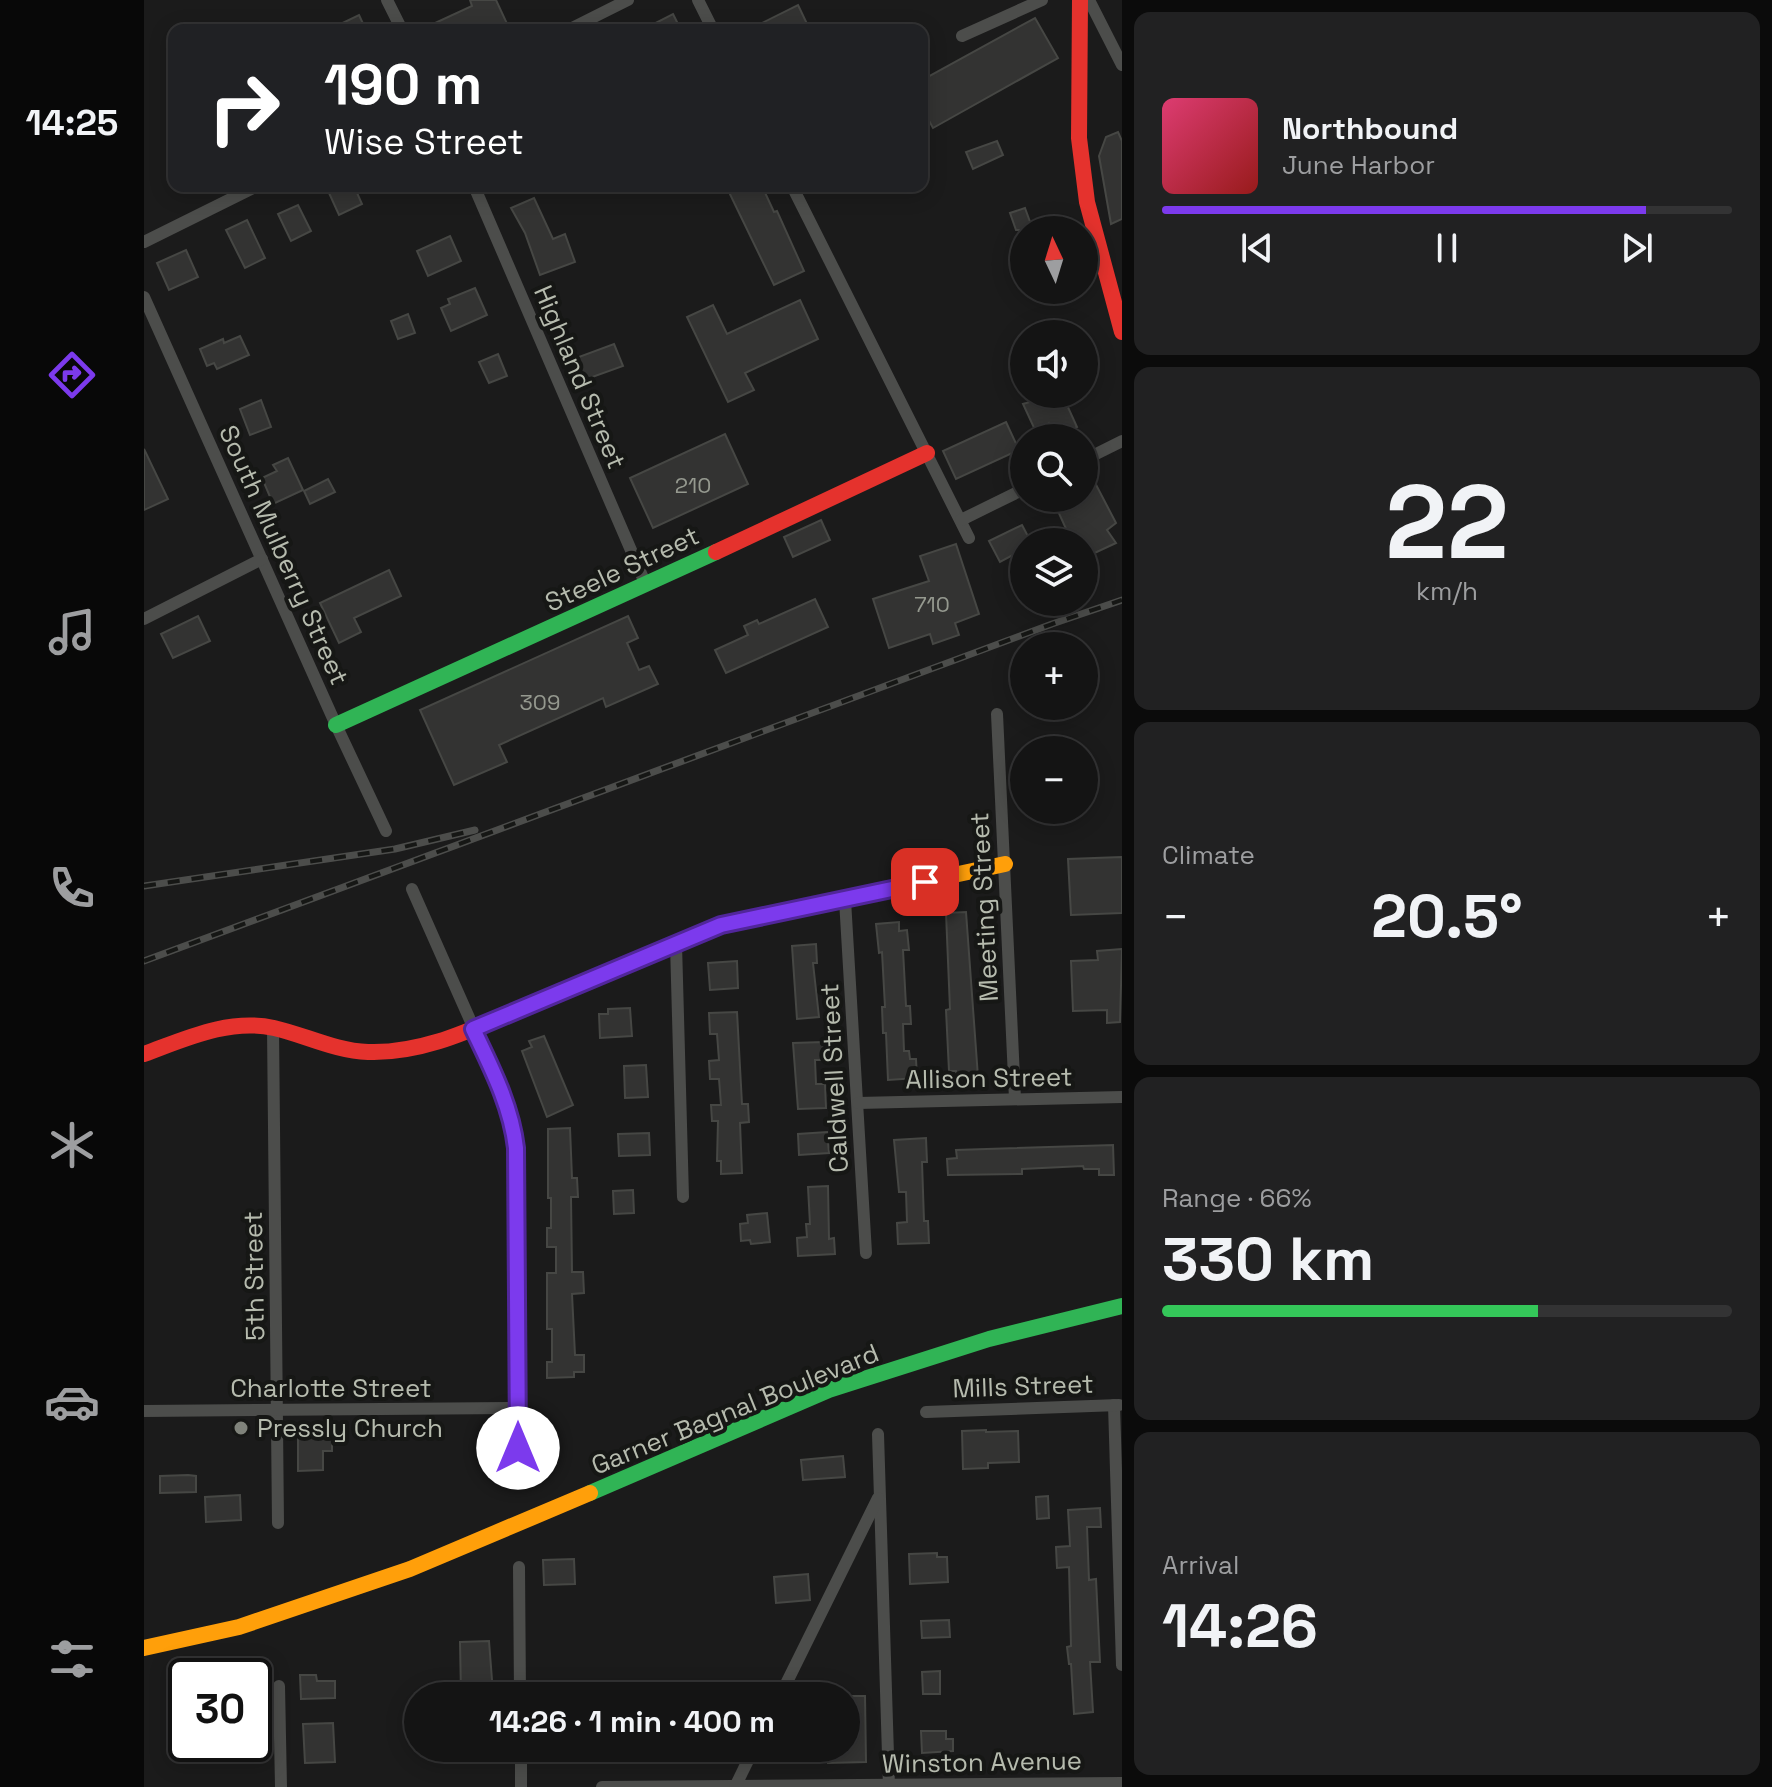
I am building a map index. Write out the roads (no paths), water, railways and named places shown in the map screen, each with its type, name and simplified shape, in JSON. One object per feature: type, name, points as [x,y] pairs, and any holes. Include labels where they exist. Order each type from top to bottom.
[{"type":"main road","points":[[1080,0],[1079,138],[1087,202],[1122,332]]},
{"type":"main road","name":"Steele Street","points":[[336,725],[646,585],[927,453]]},
{"type":"main road","points":[[144,1054],[209,1031],[244,1025],[273,1028],[318,1043],[367,1052],[416,1049],[473,1029],[740,920],[1005,864]]},
{"type":"main road","name":"Garner Bagnal Boulevard","points":[[144,1648],[239,1627],[410,1569],[829,1390],[989,1339],[1122,1306]]},
{"type":"street","points":[[387,0],[399,24]]},
{"type":"street","points":[[580,24],[628,0]]},
{"type":"street","points":[[698,0],[710,24]]},
{"type":"street","points":[[962,36],[1042,0]]},
{"type":"street","points":[[1089,0],[1122,65]]},
{"type":"street","points":[[144,242],[245,192]]},
{"type":"street","name":"Highland Street","points":[[477,192],[646,585]]},
{"type":"street","points":[[795,192],[969,538]]},
{"type":"street","name":"South Mulberry Street","points":[[144,297],[386,831]]},
{"type":"street","points":[[1098,453],[1122,441]]},
{"type":"street","points":[[961,520],[1010,496]]},
{"type":"street","points":[[144,619],[262,559]]},
{"type":"street","name":"Meeting Street","points":[[997,714],[1015,1099]]},
{"type":"street","points":[[412,889],[513,1124],[516,1148],[518,1448]]},
{"type":"street","name":"Caldwell Street","points":[[845,900],[866,1253]]},
{"type":"street","points":[[676,944],[683,1197]]},
{"type":"street","name":"5th Street","points":[[273,1028],[278,1523]]},
{"type":"street","name":"Allison Street","points":[[858,1103],[1122,1097]]},
{"type":"street","points":[[1118,1405],[1122,1665]]},
{"type":"street","name":"Mills Street","points":[[926,1412],[1118,1405]]},
{"type":"street","name":"Charlotte Street","points":[[144,1411],[518,1408]]},
{"type":"street","points":[[878,1434],[889,1786]]},
{"type":"street","points":[[787,1682],[880,1494]]},
{"type":"street","points":[[519,1567],[520,1682]]},
{"type":"street","points":[[279,1686],[281,1787]]},
{"type":"street","points":[[521,1762],[521,1787]]},
{"type":"street","points":[[736,1786],[747,1762]]},
{"type":"street","name":"Winston Avenue","points":[[602,1787],[1122,1783]]},
{"type":"railway","points":[[144,961],[1122,600]]},
{"type":"railway","points":[[144,886],[395,849],[475,830]]},
{"type":"place","name":"Pressly Church","points":[[241,1428]]}]
